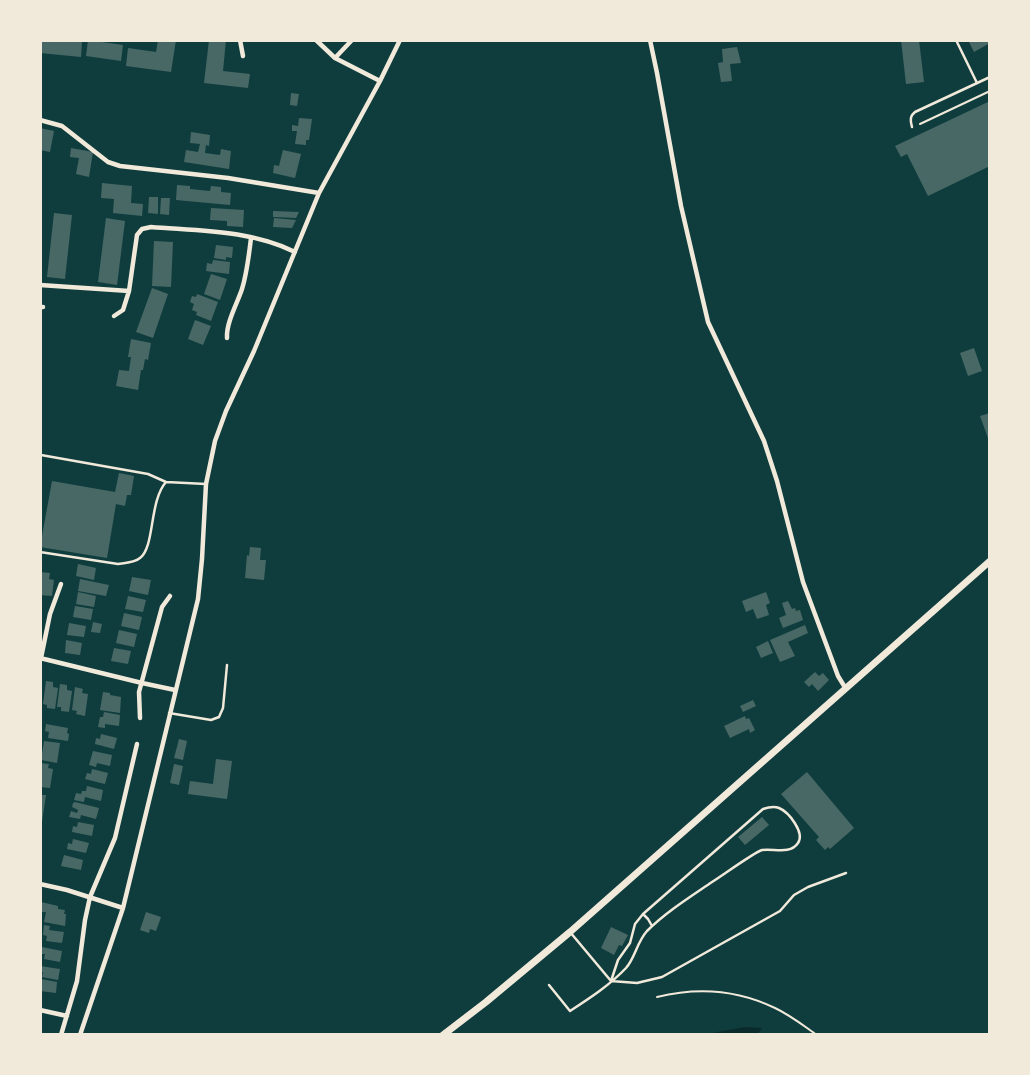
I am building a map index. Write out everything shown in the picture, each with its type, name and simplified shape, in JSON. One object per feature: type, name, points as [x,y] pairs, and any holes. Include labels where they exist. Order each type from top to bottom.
[{"type":"main road","points":[[443,1035],[570,932],[990,561]]},
{"type":"street","points":[[240,40],[243,56]]},
{"type":"street","points":[[316,40],[335,58],[380,81]]},
{"type":"street","points":[[335,58],[352,40]]},
{"type":"street","points":[[80,1035],[123,908],[200,585],[206,484],[215,441],[319,192],[400,40]]},
{"type":"street","points":[[650,40],[681,206],[708,321],[764,441],[803,582],[838,676],[846,689]]},
{"type":"street","points":[[40,120],[62,126],[108,162],[120,166],[319,192]]},
{"type":"street","points":[[114,316],[123,310],[129,290],[134,246],[142,229],[151,227],[219,232],[273,242],[295,252]]},
{"type":"street","points":[[227,338],[227,327],[243,285],[251,237]]},
{"type":"street","points":[[40,285],[129,290]]},
{"type":"street","points":[[61,584],[40,658],[175,690]]},
{"type":"street","points":[[140,718],[139,692],[162,607],[170,596]]},
{"type":"street","points":[[40,622],[48,624]]},
{"type":"street","points":[[61,1035],[77,981],[90,897],[115,838],[137,744]]},
{"type":"street","points":[[40,884],[123,908]]},
{"type":"street","points":[[40,1010],[67,1016]]},
{"type":"lane","points":[[956,40],[977,83]]},
{"type":"lane","points":[[912,127],[910,119],[915,112],[990,77]]},
{"type":"lane","points":[[40,457],[41,455],[136,471],[166,482],[206,484]]},
{"type":"lane","points":[[40,552],[118,564],[141,558],[147,547],[156,500],[160,488],[166,482]]},
{"type":"lane","points":[[169,713],[211,720],[219,717],[223,708],[227,665]]},
{"type":"lane","points":[[549,985],[570,1011],[593,996],[611,981],[628,966],[636,946],[652,926],[691,896],[761,850],[777,851],[791,848],[799,842],[800,835],[796,825],[784,811],[777,807],[763,809],[643,914],[635,923],[629,943],[618,960],[611,981]]},
{"type":"lane","points":[[570,932],[611,981],[636,983],[662,977],[780,911],[794,895],[808,887],[846,873]]},
{"type":"lane","points":[[643,914],[652,926]]},
{"type":"path","points":[[912,127],[990,90]]},
{"type":"path","points":[[657,997],[702,990],[754,999],[778,1009],[817,1035]]},
{"type":"water","points":[[745,1027],[762,1028],[757,1035],[701,1035]]},
{"type":"building","points":[[40,40],[82,41],[81,57],[40,53]]},
{"type":"building","points":[[88,40],[123,45],[121,61],[86,56]]},
{"type":"building","points":[[158,40],[176,40],[171,72],[126,66],[128,48],[156,52]]},
{"type":"building","points":[[209,40],[226,40],[223,71],[250,74],[248,88],[204,83]]},
{"type":"building","points":[[901,40],[919,40],[924,82],[906,84]]},
{"type":"building","points":[[968,40],[990,40],[990,43],[974,52]]},
{"type":"building","points":[[737,47],[741,63],[730,64],[732,81],[721,82],[718,63],[723,62],[722,49]]},
{"type":"building","points":[[291,93],[299,94],[297,106],[290,105]]},
{"type":"building","points":[[990,101],[990,166],[928,196],[907,154],[901,157],[895,146]]},
{"type":"building","points":[[299,118],[312,119],[306,145],[295,144],[297,131],[292,131],[292,125],[298,126]]},
{"type":"building","points":[[40,128],[54,131],[50,152],[40,150]]},
{"type":"building","points":[[191,132],[210,135],[205,153],[220,155],[221,149],[231,151],[229,169],[184,162],[186,150],[198,152],[200,144],[190,143]]},
{"type":"building","points":[[71,148],[93,152],[89,177],[76,174],[79,158],[70,157]]},
{"type":"building","points":[[283,150],[301,154],[295,178],[273,173],[274,165],[279,166]]},
{"type":"building","points":[[102,183],[132,186],[131,203],[143,204],[142,216],[113,213],[114,199],[101,198]]},
{"type":"building","points":[[177,185],[210,191],[211,186],[221,187],[221,192],[231,193],[230,205],[176,200]]},
{"type":"building","points":[[149,197],[158,197],[158,214],[148,213]]},
{"type":"building","points":[[161,198],[170,198],[169,215],[160,214]]},
{"type":"building","points":[[211,208],[244,210],[243,227],[227,226],[227,221],[210,220]]},
{"type":"building","points":[[273,211],[299,212],[296,218],[273,217]]},
{"type":"building","points":[[54,213],[72,215],[65,279],[47,277]]},
{"type":"building","points":[[106,218],[125,221],[117,285],[98,282]]},
{"type":"building","points":[[274,218],[296,220],[292,228],[273,227]]},
{"type":"building","points":[[154,241],[173,242],[171,287],[152,286]]},
{"type":"building","points":[[216,245],[233,247],[232,258],[214,258]]},
{"type":"building","points":[[213,260],[230,262],[229,274],[206,271],[207,263],[212,264]]},
{"type":"building","points":[[211,274],[227,279],[220,300],[204,294]]},
{"type":"building","points":[[152,288],[168,294],[153,338],[136,332]]},
{"type":"building","points":[[197,294],[218,302],[211,321],[196,315],[197,312],[192,310],[194,304],[190,302],[192,296],[196,297]]},
{"type":"building","points":[[195,320],[211,326],[203,345],[188,339]]},
{"type":"building","points":[[131,339],[151,343],[148,360],[145,359],[141,370],[138,390],[116,386],[119,370],[129,371]]},
{"type":"building","points":[[974,348],[982,371],[968,376],[960,353]]},
{"type":"building","points":[[990,413],[990,441],[989,441],[980,416]]},
{"type":"building","points":[[119,473],[134,476],[131,495],[127,495],[125,506],[116,504],[107,558],[40,547],[52,481],[115,492]]},
{"type":"building","points":[[250,547],[261,548],[260,560],[266,560],[264,580],[245,578]]},
{"type":"building","points":[[78,564],[96,568],[94,580],[76,576]]},
{"type":"building","points":[[40,572],[50,573],[49,579],[54,580],[52,596],[40,595]]},
{"type":"building","points":[[132,577],[151,580],[148,595],[129,591]]},
{"type":"building","points":[[80,579],[109,585],[106,596],[78,591]]},
{"type":"building","points":[[78,592],[96,596],[94,607],[76,604]]},
{"type":"building","points":[[766,592],[770,603],[766,605],[769,615],[757,619],[753,609],[746,612],[742,601]]},
{"type":"building","points":[[128,596],[146,600],[143,612],[125,609]]},
{"type":"building","points":[[788,601],[792,609],[800,610],[803,620],[783,628],[779,618],[786,615],[782,603]]},
{"type":"building","points":[[75,606],[93,609],[91,620],[73,617]]},
{"type":"building","points":[[124,613],[142,617],[139,630],[121,626]]},
{"type":"building","points":[[93,622],[102,624],[100,633],[91,632]]},
{"type":"building","points":[[69,623],[86,626],[84,637],[67,635]]},
{"type":"building","points":[[805,625],[808,633],[788,642],[795,656],[780,662],[770,640]]},
{"type":"building","points":[[119,630],[137,634],[134,647],[116,643]]},
{"type":"building","points":[[66,640],[82,643],[80,655],[65,653]]},
{"type":"building","points":[[768,641],[773,653],[761,658],[756,647]]},
{"type":"building","points":[[114,648],[131,651],[128,664],[111,661]]},
{"type":"building","points":[[815,672],[819,676],[823,673],[829,680],[818,691],[812,684],[809,687],[804,682]]},
{"type":"building","points":[[46,681],[53,682],[53,687],[58,688],[55,709],[47,708],[47,705],[43,704]]},
{"type":"building","points":[[60,684],[67,685],[67,690],[72,691],[69,712],[61,711],[61,707],[57,707]]},
{"type":"building","points":[[75,687],[88,694],[85,716],[72,710]]},
{"type":"building","points":[[103,692],[121,697],[120,713],[100,710]]},
{"type":"building","points":[[753,700],[756,706],[743,712],[740,706]]},
{"type":"building","points":[[104,712],[120,715],[119,726],[105,724],[105,728],[98,727]]},
{"type":"building","points":[[745,716],[755,730],[750,733],[749,729],[730,738],[724,726]]},
{"type":"building","points":[[46,724],[68,728],[68,741],[48,738]]},
{"type":"building","points":[[101,734],[117,738],[114,749],[95,744],[96,738],[100,739]]},
{"type":"building","points":[[179,739],[187,741],[183,760],[174,758]]},
{"type":"building","points":[[44,741],[60,743],[57,763],[41,760]]},
{"type":"building","points":[[93,751],[112,755],[110,766],[97,763],[96,767],[89,765]]},
{"type":"building","points":[[216,759],[232,761],[227,799],[188,794],[190,781],[213,784]]},
{"type":"building","points":[[40,763],[49,764],[48,768],[53,769],[50,788],[40,787]]},
{"type":"building","points":[[174,764],[183,766],[179,785],[170,783]]},
{"type":"building","points":[[92,769],[108,773],[105,784],[85,779]]},
{"type":"building","points":[[807,772],[854,828],[830,849],[828,847],[825,850],[816,840],[819,837],[781,794]]},
{"type":"building","points":[[87,786],[103,790],[101,801],[85,797],[84,802],[74,800],[76,793],[86,791]]},
{"type":"building","points":[[40,795],[46,795],[42,822],[40,822]]},
{"type":"building","points":[[75,802],[99,808],[96,819],[81,815],[80,819],[69,817],[71,811],[77,813],[78,810],[72,807]]},
{"type":"building","points":[[762,817],[769,825],[745,845],[738,837]]},
{"type":"building","points":[[78,822],[94,825],[92,836],[72,832],[73,826],[77,827]]},
{"type":"building","points":[[73,839],[89,843],[86,853],[67,849],[68,843],[72,844]]},
{"type":"building","points":[[64,855],[83,860],[81,870],[61,866]]},
{"type":"building","points":[[41,902],[65,910],[65,926],[44,922],[46,912],[40,912]]},
{"type":"building","points":[[146,912],[161,917],[156,931],[150,929],[149,933],[140,930]]},
{"type":"building","points":[[44,925],[50,926],[49,930],[64,932],[62,943],[46,941],[47,936],[43,935]]},
{"type":"building","points":[[611,927],[628,935],[614,955],[601,948]]},
{"type":"building","points":[[42,947],[62,951],[60,962],[44,959],[45,954],[41,954]]},
{"type":"building","points":[[40,966],[60,969],[58,980],[42,977]]},
{"type":"building","points":[[41,979],[57,982],[56,993],[40,991]]}]
